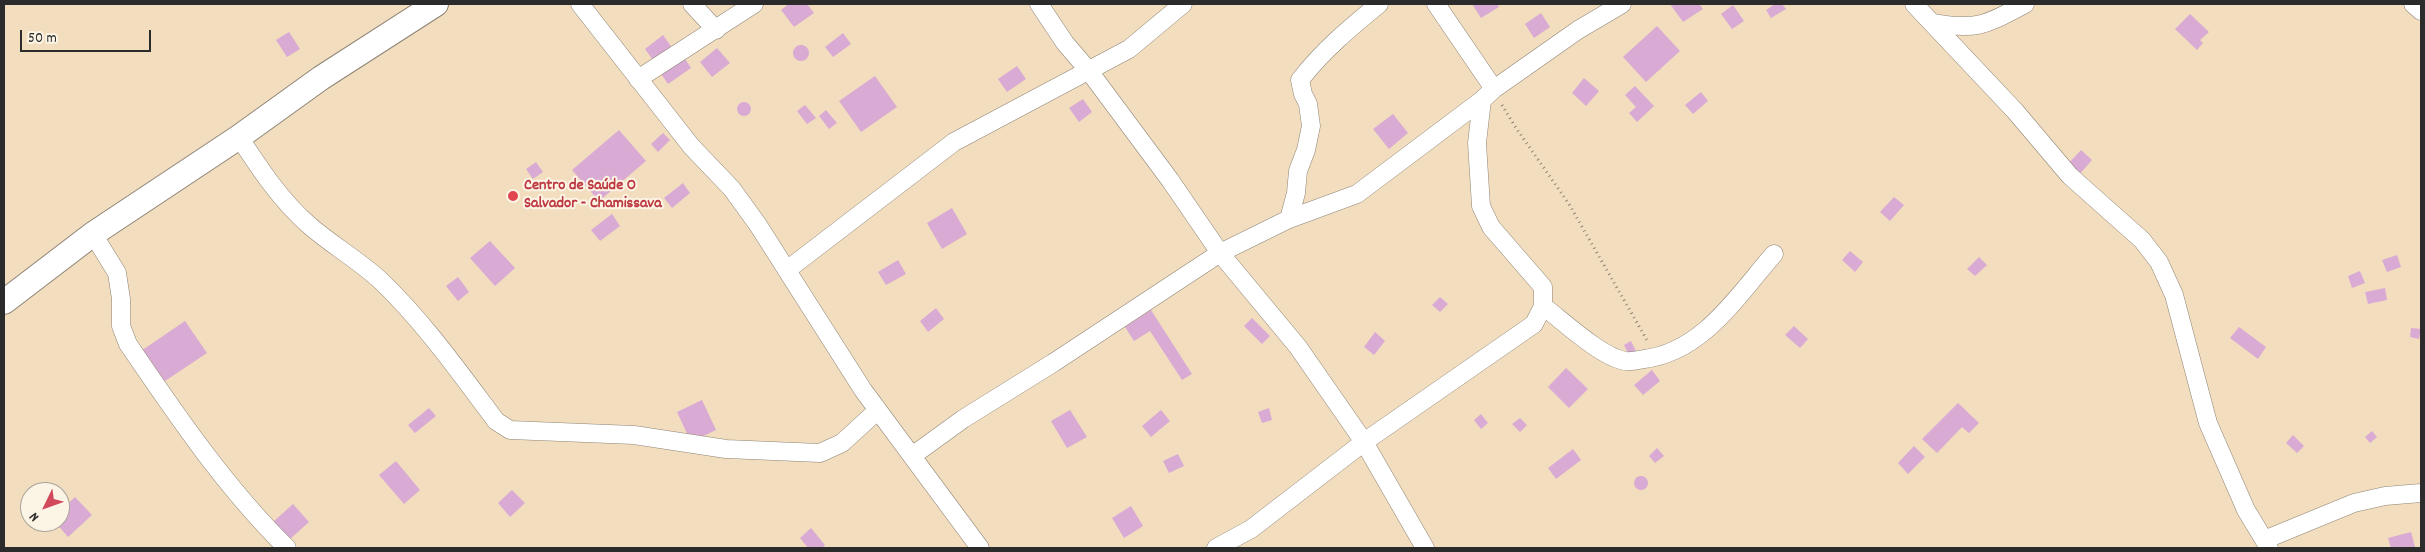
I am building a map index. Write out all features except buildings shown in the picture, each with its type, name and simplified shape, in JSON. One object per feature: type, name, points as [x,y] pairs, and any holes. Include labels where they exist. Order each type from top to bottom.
[{"type":"street","points":[[4,302],[92,234],[239,137],[321,78],[436,4]]},
{"type":"street","points":[[580,4],[691,146],[732,189],[878,410],[980,548]]},
{"type":"street","points":[[692,4],[716,30]]},
{"type":"street","points":[[638,79],[754,4]]},
{"type":"street","points":[[1039,4],[1066,44],[1089,71],[1170,180],[1220,253],[1298,347],[1364,442],[1425,548]]},
{"type":"street","points":[[787,270],[954,142],[1129,49],[1183,4]]},
{"type":"street","points":[[1289,219],[1296,194],[1298,171],[1306,150],[1311,126],[1308,104],[1303,94],[1300,80],[1309,67],[1344,33],[1379,4]]},
{"type":"street","points":[[1216,548],[1251,529],[1364,442],[1534,324],[1544,306],[1543,287],[1492,227],[1480,206],[1477,143],[1488,94],[1436,4]]},
{"type":"street","points":[[912,456],[963,419],[1053,364],[1220,253],[1289,219],[1357,194],[1488,94],[1578,30],[1622,4]]},
{"type":"street","points":[[1914,4],[1934,23],[2015,111],[2070,176],[2142,240],[2159,262],[2174,295],[2208,422],[2246,510],[2267,544],[2354,503],[2385,496],[2421,493]]},
{"type":"street","points":[[1934,23],[1968,26],[1988,24],[2025,4]]},
{"type":"street","points":[[2413,4],[2421,12]]},
{"type":"street","points":[[239,137],[263,173],[285,201],[310,226],[380,280],[435,339],[496,421],[510,430],[634,435],[726,449],[820,453],[842,443],[878,410]]},
{"type":"street","points":[[92,234],[117,274],[121,299],[121,326],[128,344],[224,479],[258,520],[287,548]]},
{"type":"street","points":[[1544,306],[1598,349],[1626,362],[1658,358],[1676,351],[1702,334],[1774,254]]},
{"type":"path","points":[[1488,94],[1516,128],[1569,204],[1658,358]]},
{"type":"place","name":"Centro de Saúde O Salvador - Chamissava","points":[[513,196]]}]
